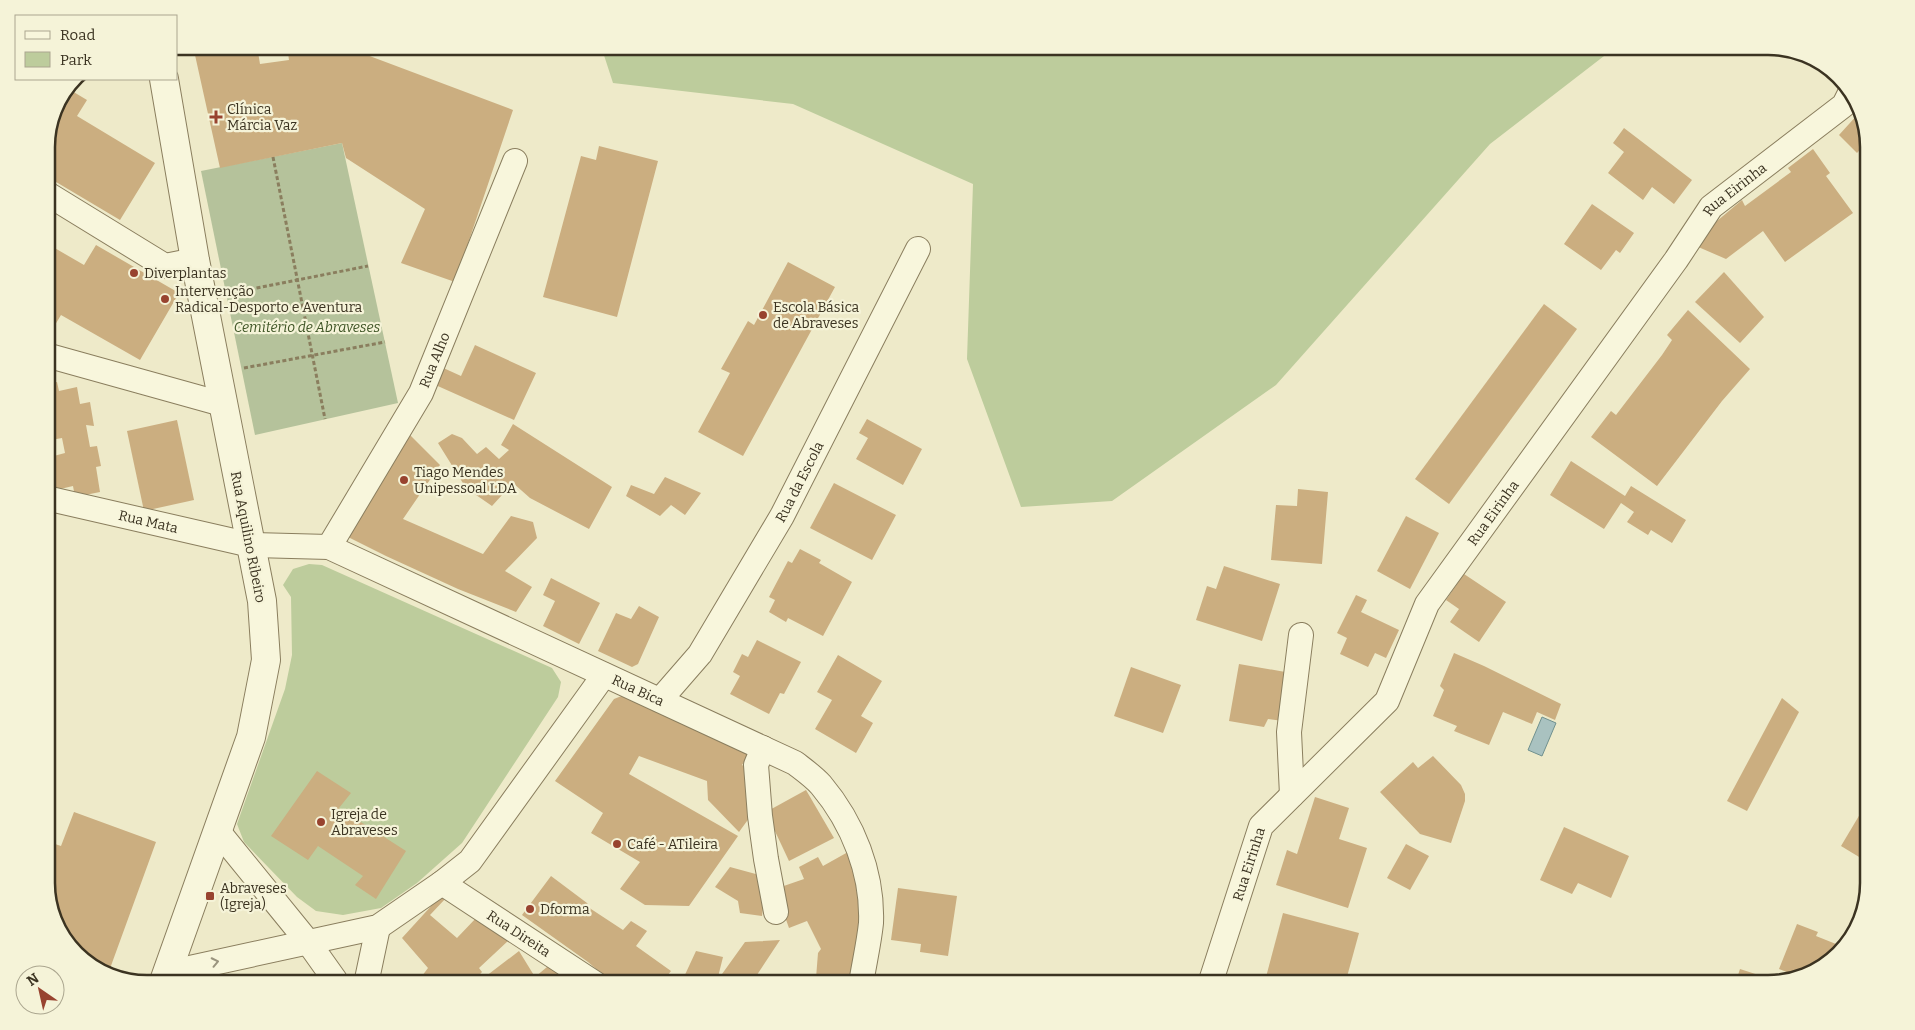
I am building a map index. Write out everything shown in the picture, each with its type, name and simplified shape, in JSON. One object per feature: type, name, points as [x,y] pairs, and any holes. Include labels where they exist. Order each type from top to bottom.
[{"type":"street","name":"Rua Aquilino Ribeiro","points":[[164,80],[222,404],[262,600],[266,660],[251,737],[166,975]]},
{"type":"street","name":"Rua Eirinha","points":[[1214,975],[1261,826],[1387,701],[1427,604],[1676,260],[1711,208],[1844,105],[1847,100]]},
{"type":"street","name":"Rua Alho","points":[[328,547],[421,393],[515,161]]},
{"type":"street","points":[[55,199],[165,266],[195,260]]},
{"type":"street","name":"Rua da Escola","points":[[660,700],[700,654],[782,516],[918,249]]},
{"type":"street","points":[[55,358],[222,404]]},
{"type":"street","name":"Rua Mata","points":[[55,500],[251,545]]},
{"type":"street","name":"Rua Bica","points":[[251,545],[328,547],[795,763],[820,784],[839,809],[853,836],[865,866],[870,895],[870,924],[862,975]]},
{"type":"street","points":[[1292,795],[1289,732],[1301,635]]},
{"type":"street","points":[[177,975],[308,942],[378,927],[442,883],[470,861],[604,675]]},
{"type":"street","points":[[763,748],[756,765],[760,816],[776,912]]},
{"type":"street","points":[[217,830],[308,942],[330,975]]},
{"type":"street","name":"Rua Direita","points":[[442,883],[582,975]]},
{"type":"street","points":[[368,975],[378,927]]},
{"type":"path","points":[[272,157],[325,419]]},
{"type":"path","points":[[226,294],[368,266]]},
{"type":"path","points":[[241,369],[384,342]]},
{"type":"green space","points":[[604,55],[1605,55],[1490,144],[1276,385],[1112,501],[1021,507],[967,359],[973,184],[793,104],[613,83]]},
{"type":"green space","name":"Cemitério de Abraveses","points":[[342,143],[398,403],[255,435],[201,171]]},
{"type":"green space","points":[[309,564],[322,565],[552,668],[561,682],[558,697],[462,843],[417,883],[381,908],[343,915],[316,911],[297,897],[244,842],[237,824],[285,689],[292,655],[291,597],[283,585],[293,569]]},
{"type":"water","points":[[1542,717],[1556,723],[1542,756],[1528,750]]},
{"type":"building","points":[[195,55],[258,55],[260,64],[289,60],[288,55],[367,55],[513,110],[455,282],[401,263],[425,209],[346,158],[342,143],[220,168]]},
{"type":"building","points":[[73,92],[87,100],[77,116],[155,163],[120,220],[55,181],[55,141],[58,123],[64,106]]},
{"type":"building","points":[[1855,117],[1860,150],[1857,153],[1839,135]]},
{"type":"building","points":[[1624,128],[1692,180],[1674,204],[1652,187],[1643,200],[1608,173],[1624,152],[1613,143]]},
{"type":"building","points":[[599,146],[658,161],[617,317],[543,297],[581,156],[596,160]]},
{"type":"building","points":[[1813,149],[1830,173],[1826,176],[1853,213],[1785,262],[1763,231],[1726,259],[1696,246],[1717,221],[1742,200],[1745,206],[1791,172],[1788,168]]},
{"type":"building","points":[[1592,204],[1634,233],[1620,253],[1616,250],[1601,270],[1564,244]]},
{"type":"building","points":[[96,245],[179,293],[140,360],[61,315],[55,325],[55,248],[84,265]]},
{"type":"building","points":[[788,262],[835,287],[743,456],[698,432],[730,373],[721,369],[748,321],[754,325]]},
{"type":"building","points":[[1724,272],[1764,317],[1740,343],[1695,302]]},
{"type":"building","points":[[1544,304],[1577,329],[1449,504],[1415,479]]},
{"type":"building","points":[[1688,310],[1750,369],[1722,401],[1657,486],[1591,437],[1611,411],[1616,415],[1662,355],[1672,340],[1667,335]]},
{"type":"building","points":[[475,345],[536,373],[514,420],[431,383],[439,366],[461,376]]},
{"type":"building","points":[[55,382],[57,382],[59,391],[77,387],[80,404],[90,402],[94,426],[86,425],[90,447],[97,446],[101,466],[96,467],[100,492],[75,497],[73,486],[56,490],[55,456],[65,453],[62,438],[55,439]]},
{"type":"building","points":[[867,419],[922,449],[903,485],[856,459],[868,438],[859,433]]},
{"type":"building","points":[[177,420],[194,500],[144,511],[127,431]]},
{"type":"building","points":[[513,424],[612,487],[589,529],[530,498],[513,483],[492,506],[466,488],[438,443],[452,434],[462,438],[477,454],[486,447],[499,459],[509,450],[501,445]]},
{"type":"building","points":[[408,433],[440,465],[403,519],[483,554],[511,516],[533,522],[537,538],[505,571],[532,587],[516,612],[458,589],[346,536]]},
{"type":"building","points":[[1571,461],[1625,496],[1631,486],[1686,520],[1672,543],[1651,530],[1648,535],[1627,522],[1634,512],[1621,503],[1604,529],[1550,495]]},
{"type":"building","points":[[665,477],[701,493],[685,515],[671,505],[660,516],[626,496],[631,485],[654,494]]},
{"type":"building","points":[[834,483],[896,515],[872,560],[810,528]]},
{"type":"building","points":[[1298,489],[1328,492],[1322,564],[1271,560],[1276,505],[1297,506]]},
{"type":"building","points":[[1406,516],[1439,533],[1410,589],[1377,571]]},
{"type":"building","points":[[800,549],[821,560],[819,563],[852,582],[823,636],[788,618],[786,622],[769,612],[775,600],[769,597],[788,561],[792,563]]},
{"type":"building","points":[[1224,566],[1280,584],[1262,641],[1196,620],[1207,586],[1216,589]]},
{"type":"building","points":[[1464,574],[1506,602],[1479,642],[1450,622],[1459,609],[1446,600]]},
{"type":"building","points":[[551,578],[600,603],[579,644],[543,626],[555,601],[543,595]]},
{"type":"building","points":[[1356,595],[1367,600],[1361,612],[1399,630],[1386,658],[1375,653],[1368,667],[1340,654],[1347,638],[1337,633]]},
{"type":"building","points":[[639,606],[659,617],[638,664],[632,667],[598,651],[616,613],[631,619]]},
{"type":"building","points":[[757,640],[801,662],[784,694],[780,693],[769,714],[730,694],[740,676],[733,672],[742,654],[748,657]]},
{"type":"building","points":[[1454,653],[1561,704],[1555,720],[1537,712],[1532,724],[1503,712],[1489,745],[1454,731],[1457,726],[1433,716],[1444,690],[1440,686]]},
{"type":"building","points":[[838,655],[882,681],[861,716],[873,723],[856,753],[815,729],[832,700],[817,692]]},
{"type":"building","points":[[1239,664],[1291,673],[1283,721],[1268,719],[1264,727],[1229,721]]},
{"type":"building","points":[[1131,667],[1181,685],[1163,733],[1114,716]]},
{"type":"building","points":[[624,695],[752,750],[742,765],[752,771],[754,789],[746,802],[755,810],[739,832],[708,800],[707,781],[639,756],[629,774],[738,836],[689,906],[645,905],[620,889],[640,862],[591,833],[603,813],[555,781],[614,699]]},
{"type":"building","points":[[1782,698],[1799,712],[1747,811],[1727,801]]},
{"type":"building","points":[[1433,756],[1461,785],[1465,794],[1465,801],[1451,843],[1420,834],[1380,792],[1413,762],[1418,768]]},
{"type":"building","name":"Igreja de Abraveses","points":[[317,771],[351,793],[339,808],[406,851],[376,899],[355,885],[363,876],[318,846],[308,860],[271,836]]},
{"type":"building","points":[[806,790],[834,838],[789,861],[766,812]]},
{"type":"building","points":[[1315,797],[1349,808],[1339,839],[1367,848],[1348,908],[1276,885],[1287,850],[1297,854]]},
{"type":"building","points":[[74,812],[156,842],[110,968],[86,952],[64,924],[55,889],[55,844],[61,846]]},
{"type":"building","points":[[1860,814],[1860,858],[1841,846]]},
{"type":"building","points":[[1564,827],[1629,856],[1611,898],[1578,883],[1572,894],[1540,880]]},
{"type":"building","points":[[1406,844],[1429,856],[1410,890],[1387,878]]},
{"type":"building","points":[[848,852],[857,875],[856,890],[862,907],[858,975],[816,975],[818,953],[821,949],[807,921],[789,928],[775,889],[804,879],[799,867],[818,857],[823,866]]},
{"type":"building","points":[[730,867],[767,877],[762,916],[740,913],[738,901],[715,887]]},
{"type":"building","points":[[551,876],[587,903],[591,909],[623,930],[631,921],[647,931],[636,946],[671,971],[668,975],[603,975],[522,915]]},
{"type":"building","points":[[898,888],[957,896],[948,956],[920,952],[921,944],[891,940]]},
{"type":"building","points":[[444,892],[509,940],[479,968],[482,972],[479,975],[423,975],[428,968],[402,938]],"holes":[[[446,898],[477,917],[457,938],[430,915]]]},
{"type":"building","points":[[1283,913],[1359,933],[1347,975],[1267,975]]},
{"type":"building","points":[[1797,924],[1818,932],[1816,936],[1837,944],[1824,956],[1803,968],[1788,973],[1779,969]]},
{"type":"building","points":[[780,940],[757,975],[721,975],[745,942]]},
{"type":"building","points":[[519,951],[534,975],[488,975]]},
{"type":"building","points":[[696,951],[723,957],[718,975],[685,975]]},
{"type":"building","points":[[553,962],[575,975],[537,975]]},
{"type":"building","points":[[1740,969],[1758,975],[1738,975]]},
{"type":"place","name":"Clínica Márcia Vaz","points":[[216,117]]},
{"type":"place","name":"Diverplantas","points":[[134,273]]},
{"type":"place","name":"Intervenção Radical-Desporto e Aventura","points":[[165,299]]},
{"type":"place","name":"Escola Básica de Abraveses","points":[[763,315]]},
{"type":"place","name":"Tiago Mendes Unipessoal LDA","points":[[404,480]]},
{"type":"place","name":"Igreja de Abraveses","points":[[321,822]]},
{"type":"place","name":"Café - ATileira","points":[[617,844]]},
{"type":"place","name":"Abraveses (Igreja)","points":[[210,896]]},
{"type":"place","name":"Dforma","points":[[530,909]]}]
